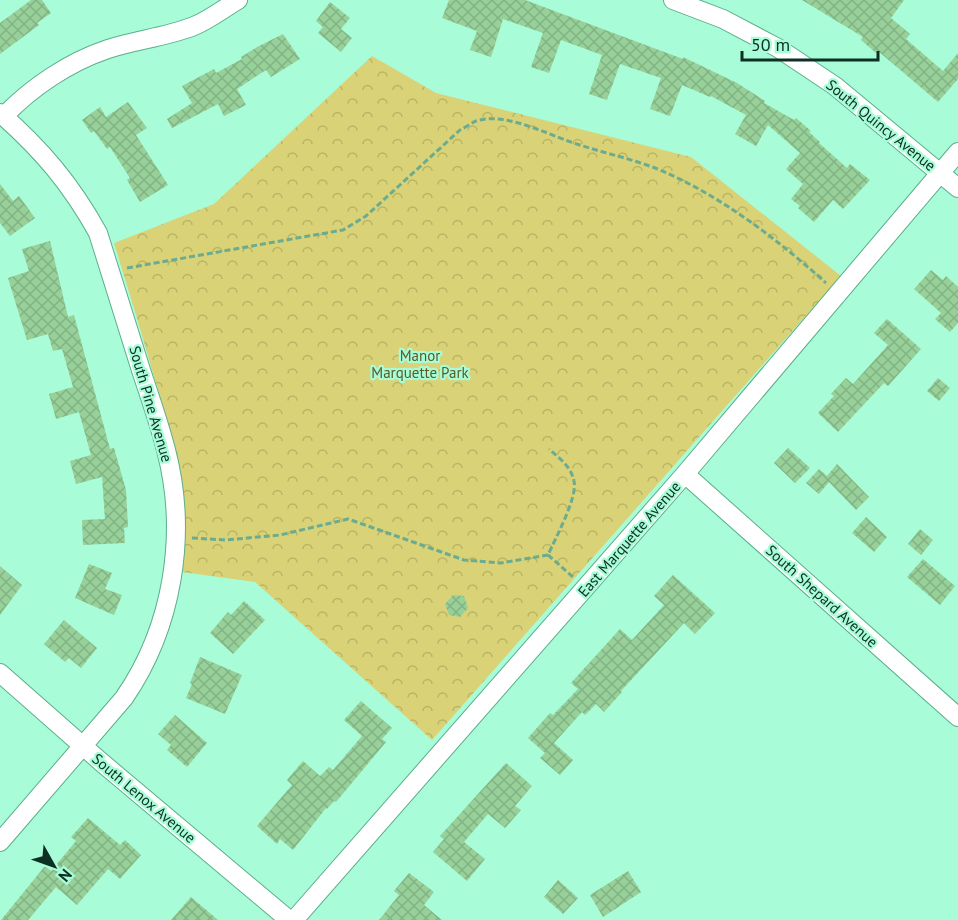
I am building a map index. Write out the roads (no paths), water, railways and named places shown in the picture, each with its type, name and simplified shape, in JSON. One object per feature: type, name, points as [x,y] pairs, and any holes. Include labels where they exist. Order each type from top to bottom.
[{"type":"street","points":[[2,114],[55,74],[86,58],[109,49],[195,26],[237,0]]},
{"type":"street","name":"South Quincy Avenue","points":[[674,0],[723,19],[778,48],[835,86],[958,188]]},
{"type":"street","name":"South Pine Avenue","points":[[0,842],[83,747],[124,698],[139,676],[163,621],[171,589],[176,535],[174,498],[167,451],[98,233],[80,201],[38,148],[2,114]]},
{"type":"street","name":"East Marquette Avenue","points":[[294,920],[685,474],[958,152]]},
{"type":"street","name":"South Shepard Avenue","points":[[685,474],[958,717]]},
{"type":"street","name":"South Lenox Avenue","points":[[0,673],[83,747],[289,920]]},
{"type":"park label","name":"Manor Marquette Park","points":[[420,364]]}]
